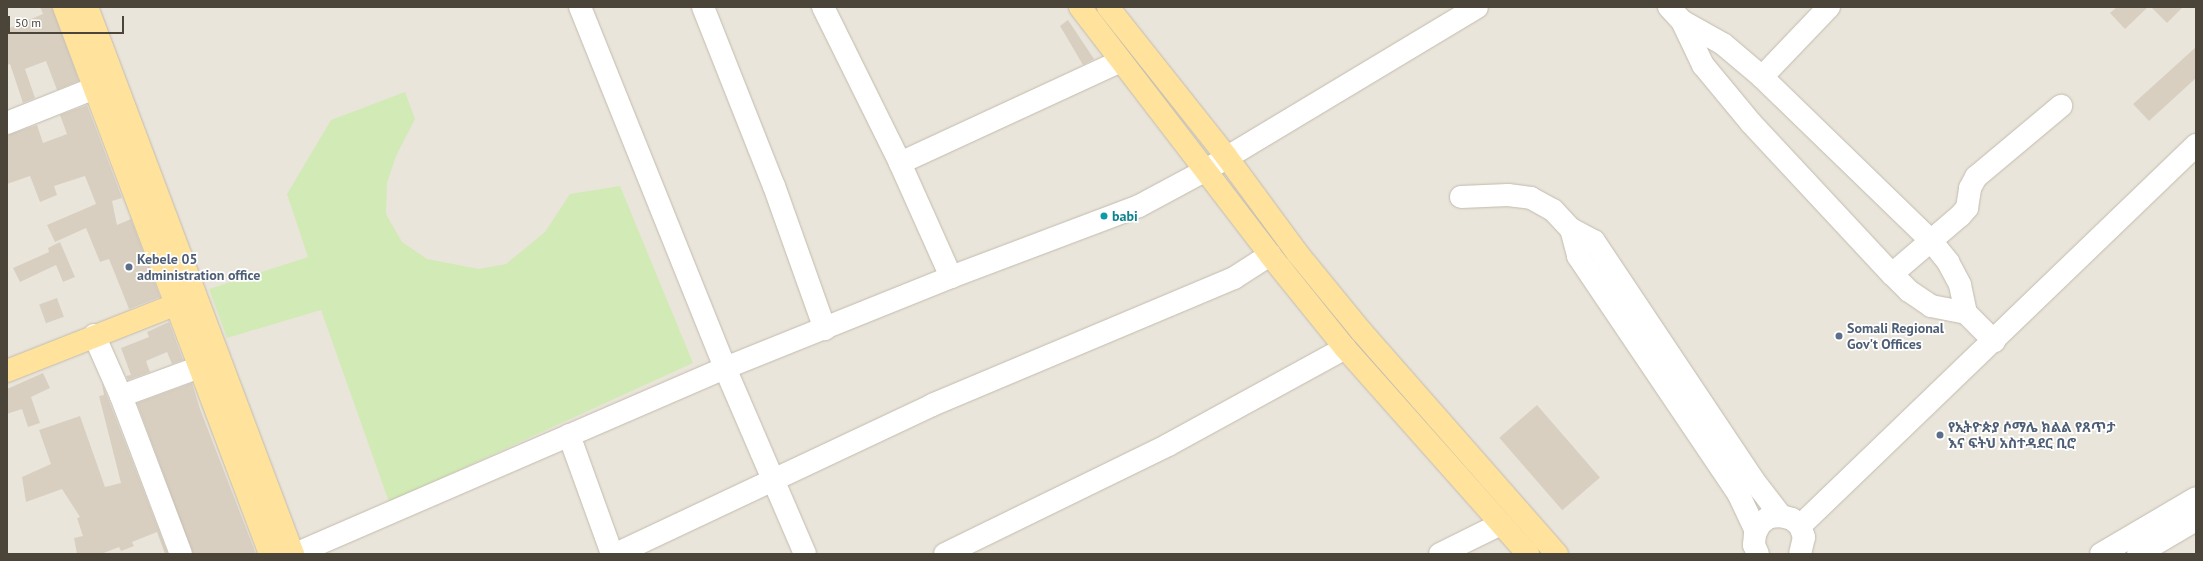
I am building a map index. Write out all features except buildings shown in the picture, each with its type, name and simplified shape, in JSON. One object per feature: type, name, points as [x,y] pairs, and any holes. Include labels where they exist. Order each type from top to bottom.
[{"type":"main road","points":[[64,7],[95,88],[294,554]]},
{"type":"main road","points":[[87,7],[183,293],[200,366],[270,554]]},
{"type":"main road","points":[[1080,7],[1270,255],[1345,348],[1528,554]]},
{"type":"main road","points":[[1108,7],[1226,156],[1298,254],[1361,331],[1558,554]]},
{"type":"main road","points":[[7,371],[94,335],[183,293]]},
{"type":"main road","points":[[7,356],[183,293]]},
{"type":"street","points":[[703,7],[774,186],[825,329]]},
{"type":"street","points":[[823,7],[900,163],[950,277]]},
{"type":"street","points":[[294,554],[725,368],[825,329],[950,277],[1138,206],[1206,170],[1226,156],[1477,7]]},
{"type":"street","points":[[1762,77],[1829,7]]},
{"type":"street","points":[[583,8],[725,368],[804,554]]},
{"type":"street","points":[[1675,14],[1723,44],[1762,77],[1932,242],[1948,262],[1960,285],[1966,313],[1994,341]]},
{"type":"street","points":[[1675,14],[1703,65],[1746,117],[1892,274],[1909,291],[1931,306],[1966,313]]},
{"type":"street","points":[[900,163],[1121,61]]},
{"type":"street","points":[[7,123],[95,88]]},
{"type":"street","points":[[1892,274],[1932,242],[1967,208],[1970,188],[1976,178],[2061,106]]},
{"type":"street","points":[[1800,526],[2196,145]]},
{"type":"street","points":[[1462,197],[1508,195],[1531,198],[1553,210],[1571,229],[1594,241],[1754,482],[1781,516]]},
{"type":"street","points":[[1571,229],[1578,256],[1738,493],[1756,531]]},
{"type":"street","points":[[616,554],[690,520],[772,478],[1042,357],[1234,278],[1270,255]]},
{"type":"street","points":[[94,335],[121,396],[181,554]]},
{"type":"street","points":[[945,554],[1168,445],[1345,348]]},
{"type":"street","points":[[121,396],[200,366]]},
{"type":"street","points":[[569,435],[612,554]]},
{"type":"street","points":[[2102,554],[2196,498]]},
{"type":"street","points":[[1758,554],[1754,545],[1756,531],[1760,524],[1769,517],[1781,516],[1792,519],[1800,526],[1804,537],[1800,554]]},
{"type":"street","points":[[2138,554],[2196,520]]},
{"type":"street","points":[[1440,554],[1501,524]]},
{"type":"shaded area","points":[[7,7],[2196,7],[2196,554],[7,554]]},
{"type":"green space","points":[[405,92],[415,119],[396,156],[387,183],[386,214],[402,242],[427,259],[479,269],[506,264],[545,232],[570,194],[620,186],[693,363],[389,502],[321,310],[227,338],[209,289],[308,257],[287,194],[331,120]]},
{"type":"place","name":"babi","points":[[1104,216]]},
{"type":"place","name":"Kebele 05 administration office","points":[[129,267]]},
{"type":"place","name":"Somali Regional Gov't Offices","points":[[1839,336]]},
{"type":"place","name":"የኢትዮጵያ ሶማሌ ክልል የጸጥታ እና ፍትህ አስተዳደር ቢሮ","points":[[1940,435]]}]
